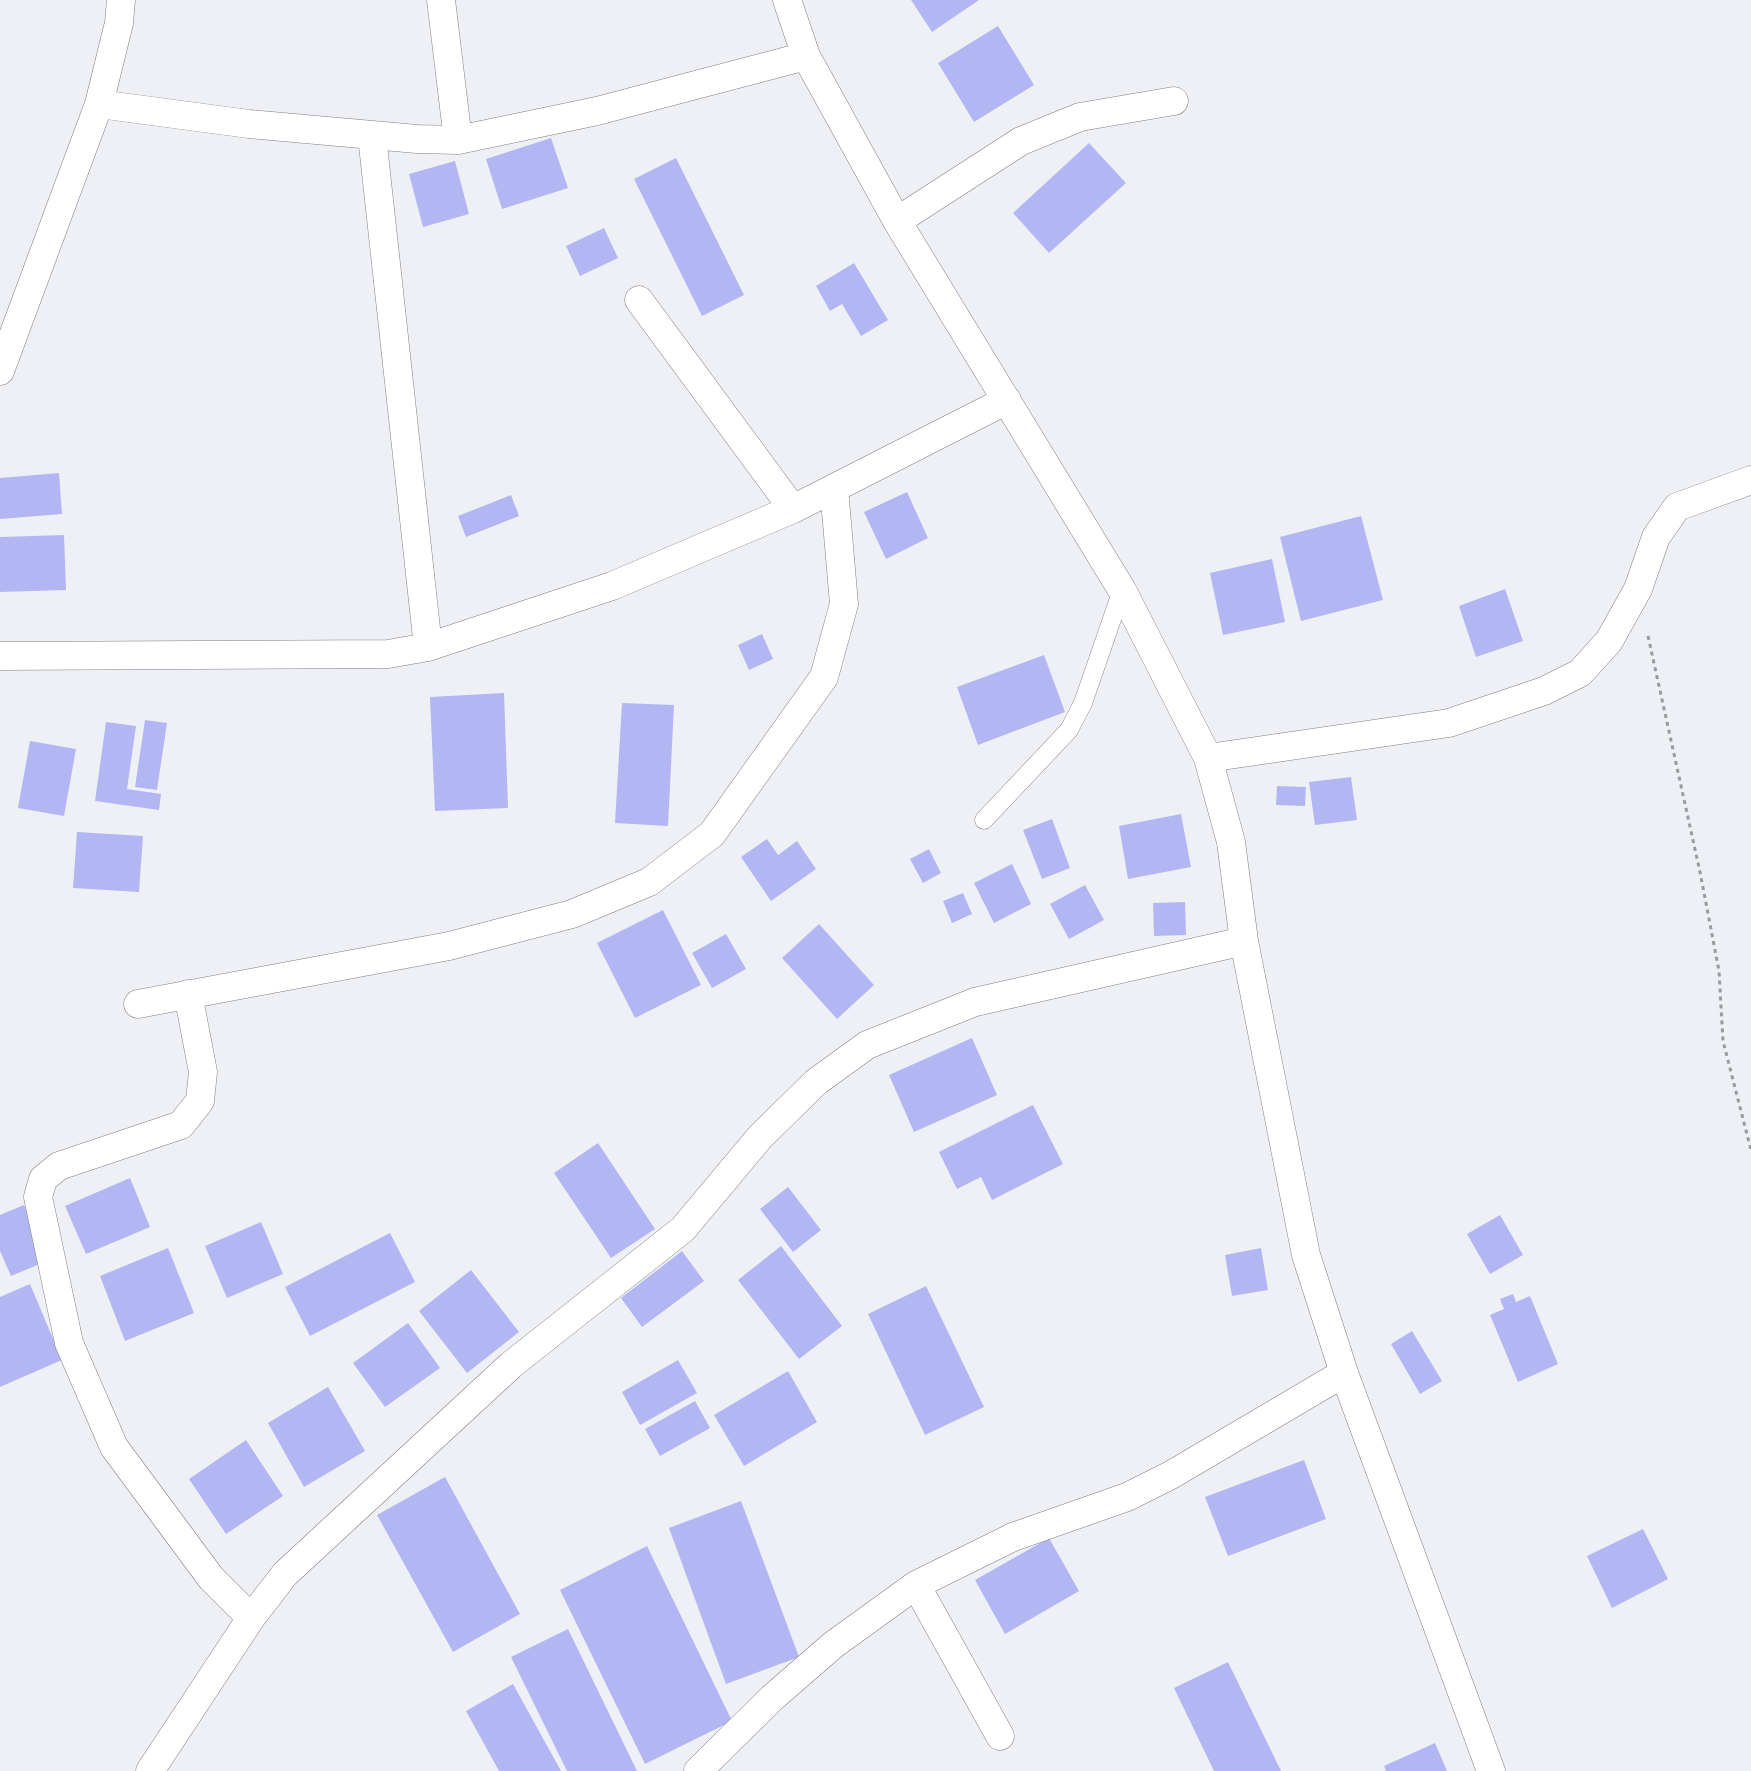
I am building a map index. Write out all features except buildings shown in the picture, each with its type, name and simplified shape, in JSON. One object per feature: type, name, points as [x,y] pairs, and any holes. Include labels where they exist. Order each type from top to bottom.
[{"type":"street","points":[[0,371],[99,104],[119,23],[121,0]]},
{"type":"street","points":[[441,0],[458,140]]},
{"type":"street","points":[[787,0],[806,56],[897,221],[1122,590],[1208,758],[1231,842],[1244,941],[1306,1255],[1344,1373],[1491,1771]]},
{"type":"street","points":[[99,104],[249,124],[372,136],[458,140],[597,111],[806,56]]},
{"type":"street","points":[[897,221],[1021,141],[1080,117],[1174,101]]},
{"type":"street","points":[[372,136],[428,647]]},
{"type":"street","points":[[639,300],[793,509]]},
{"type":"street","points":[[0,656],[388,654],[428,647],[612,586],[793,509],[1007,400]]},
{"type":"street","points":[[1208,758],[1449,723],[1544,691],[1580,672],[1609,641],[1638,589],[1656,538],[1677,507],[1751,480]]},
{"type":"street","points":[[138,1004],[448,946],[572,914],[649,882],[712,834],[824,677],[844,604],[834,488]]},
{"type":"street","points":[[150,1771],[251,1618],[285,1574],[511,1365],[683,1229],[760,1136],[816,1082],[867,1045],[975,1002],[1244,941]]},
{"type":"street","points":[[188,994],[203,1072],[200,1102],[181,1125],[59,1166],[43,1179],[38,1198],[70,1343],[114,1447],[210,1578],[251,1618]]},
{"type":"street","points":[[698,1771],[772,1698],[833,1645],[916,1585],[1013,1537],[1127,1497],[1171,1475],[1344,1373]]},
{"type":"street","points":[[916,1585],[1000,1736]]},
{"type":"lane","points":[[984,820],[1069,730],[1083,703],[1122,590]]},
{"type":"path","points":[[1638,589],[1700,872],[1719,971],[1723,1041],[1751,1150]]}]
